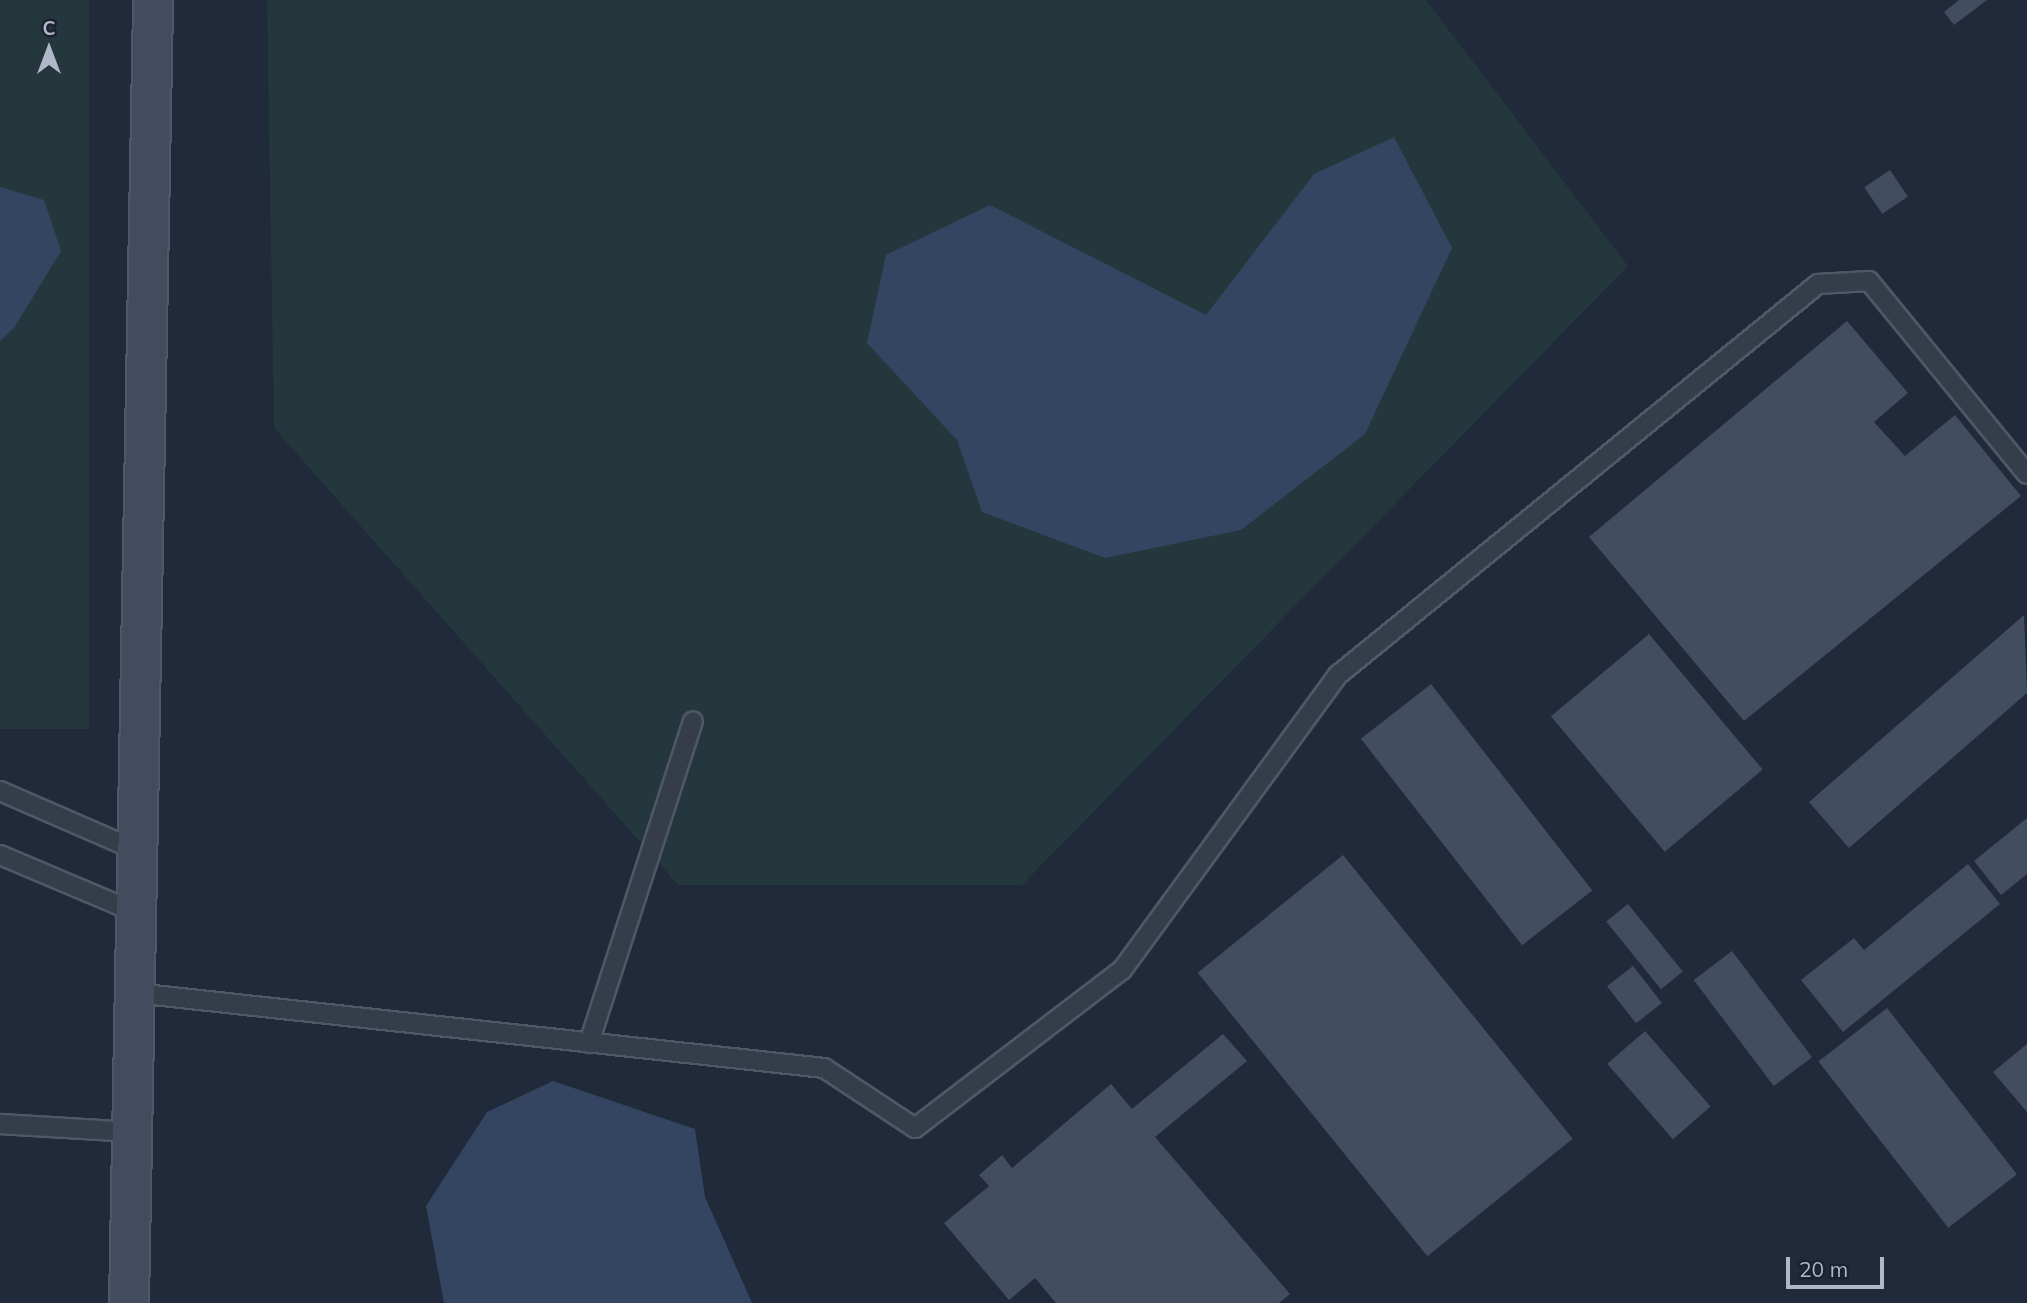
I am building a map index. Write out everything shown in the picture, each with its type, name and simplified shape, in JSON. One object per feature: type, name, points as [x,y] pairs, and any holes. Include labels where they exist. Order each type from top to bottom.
[{"type":"main road","points":[[129,1303],[153,0]]},
{"type":"lane","points":[[135,993],[824,1068],[915,1128],[1122,970],[1338,675],[1818,285],[1869,281],[2027,474]]},
{"type":"lane","points":[[589,1043],[692,721]]},
{"type":"lane","points":[[0,791],[138,850]]},
{"type":"lane","points":[[0,855],[137,913]]},
{"type":"lane","points":[[0,1124],[133,1132]]},
{"type":"green space","points":[[0,0],[89,0],[89,729],[0,729]]},
{"type":"green space","points":[[267,0],[1426,0],[1628,266],[1022,885],[678,885],[274,428]]},
{"type":"water","points":[[1394,137],[1452,248],[1365,434],[1241,530],[1105,558],[982,512],[957,440],[867,343],[886,255],[990,205],[1206,315],[1314,174]]},
{"type":"water","points":[[0,187],[44,200],[61,251],[14,328],[0,341]]},
{"type":"water","points":[[553,1081],[695,1129],[705,1197],[752,1303],[444,1303],[426,1206],[487,1112]]},
{"type":"building","points":[[1959,0],[1987,0],[1954,25],[1944,12]]},
{"type":"building","points":[[1890,170],[1908,197],[1882,214],[1864,187]]},
{"type":"building","points":[[1847,321],[1908,393],[1874,422],[1905,456],[1955,415],[2021,496],[1744,721],[1589,537]]},
{"type":"building","points":[[2024,615],[2027,693],[1849,848],[1809,802]]},
{"type":"building","points":[[1649,634],[1763,770],[1665,852],[1551,716]]},
{"type":"building","points":[[1431,684],[1592,890],[1522,945],[1361,739]]},
{"type":"building","points":[[2027,818],[2027,874],[2001,895],[1974,861]]},
{"type":"building","points":[[1343,855],[1573,1139],[1427,1256],[1198,973]]},
{"type":"building","points":[[1968,864],[2000,904],[1843,1032],[1801,980],[1854,938],[1864,950]]},
{"type":"building","points":[[1628,904],[1683,972],[1661,989],[1606,922]]},
{"type":"building","points":[[1732,951],[1812,1057],[1774,1086],[1694,980]]},
{"type":"building","points":[[1633,966],[1662,1003],[1636,1023],[1607,986]]},
{"type":"building","points":[[1887,1008],[2017,1174],[1948,1228],[1818,1062]]},
{"type":"building","points":[[1645,1031],[1711,1106],[1673,1139],[1607,1064]]},
{"type":"building","points":[[1223,1034],[1247,1061],[1155,1137],[1290,1294],[1279,1303],[1056,1303],[1035,1278],[1009,1300],[944,1223],[989,1186],[979,1175],[1002,1155],[1012,1168],[1111,1084],[1132,1109]]},
{"type":"building","points":[[2027,1044],[2027,1112],[1993,1072]]}]
